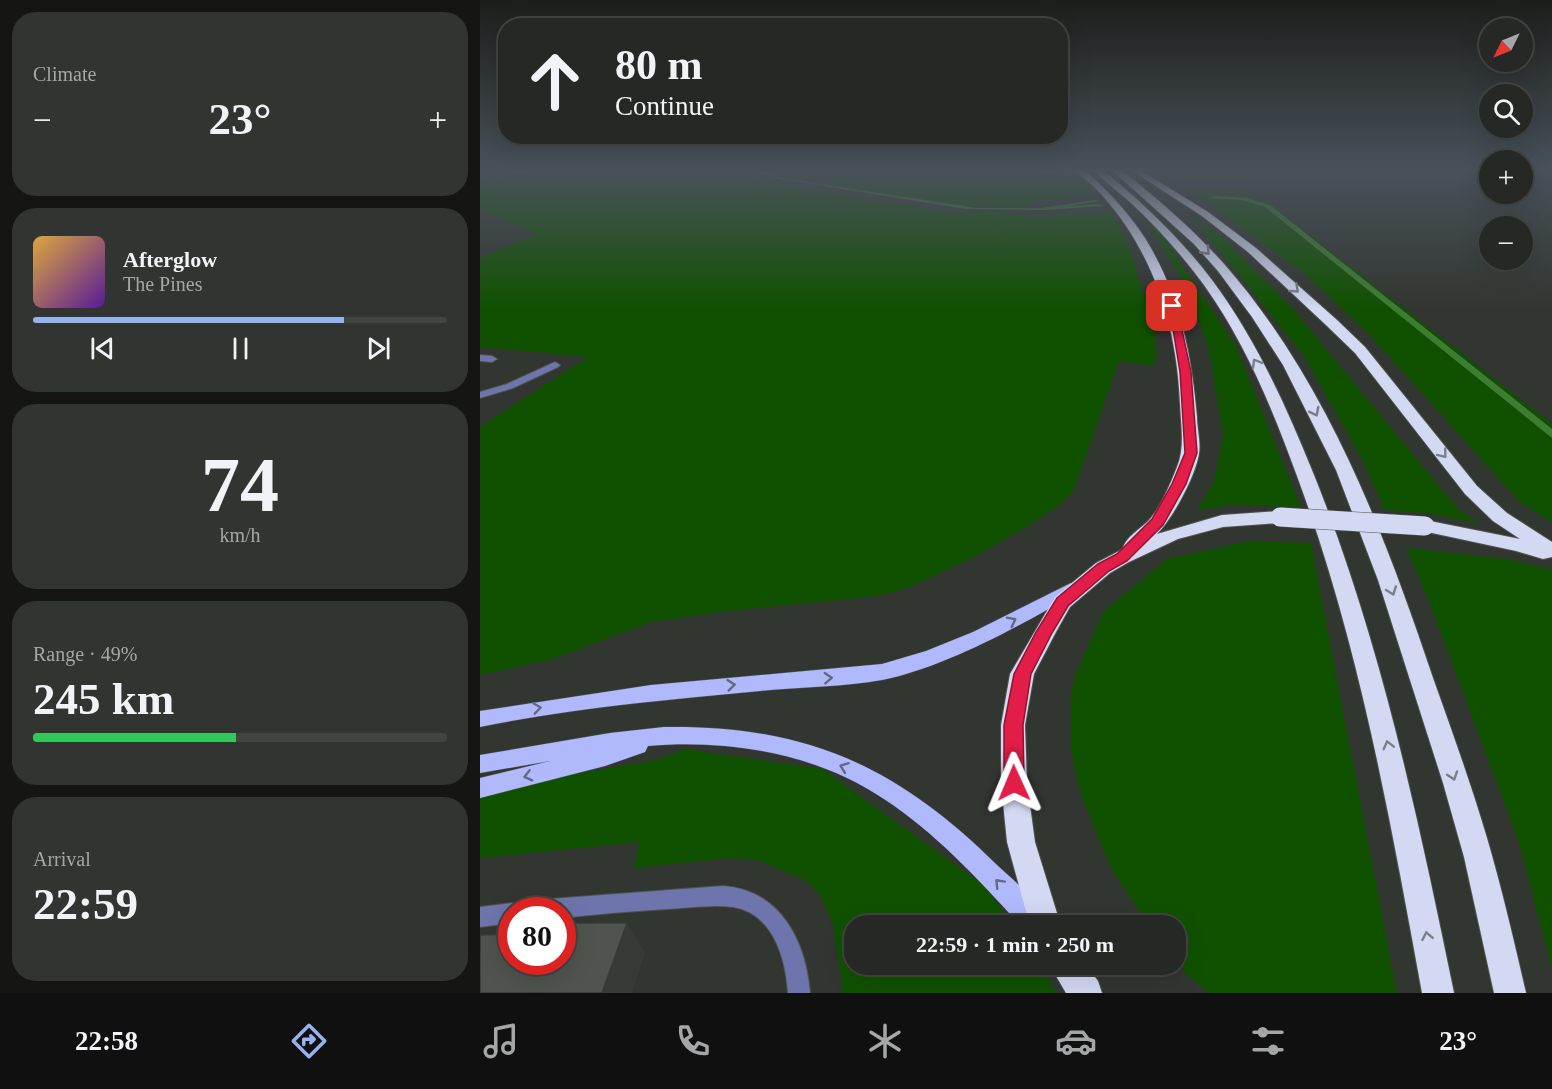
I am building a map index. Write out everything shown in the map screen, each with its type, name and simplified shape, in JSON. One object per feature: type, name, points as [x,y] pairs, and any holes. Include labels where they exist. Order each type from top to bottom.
[{"type":"highway","points":[[1122,557],[1158,522],[1179,484],[1191,453],[1186,372],[1172,306],[1147,250],[1124,216]]},
{"type":"highway","points":[[1149,216],[1167,233],[1222,303],[1269,386],[1321,511],[1361,642],[1394,768],[1438,993]]},
{"type":"highway","points":[[1171,216],[1222,270],[1261,320],[1314,408],[1363,512],[1408,634],[1473,839],[1510,993]]},
{"type":"highway","points":[[1208,216],[1252,250],[1360,350],[1471,490],[1500,517],[1552,550]]},
{"type":"highway","points":[[1043,915],[1021,842],[1014,783],[1013,725],[1022,674],[1062,602],[1088,580],[1122,557],[1171,535],[1222,521],[1280,517],[1425,526],[1520,545],[1552,556]]},
{"type":"main road","points":[[480,719],[514,712],[651,693],[882,672],[975,640],[1088,580]]},
{"type":"main road","points":[[480,788],[605,757],[665,736]]},
{"type":"main road","points":[[480,764],[589,745],[665,736],[750,740],[804,752],[857,772],[890,790],[978,861],[1029,915]]},
{"type":"street","points":[[480,358],[492,359]]},
{"type":"street","points":[[480,395],[510,386],[555,365]]},
{"type":"street","points":[[576,906],[626,900],[739,898],[760,908],[790,942],[799,975],[799,993]]},
{"type":"street","points":[[480,917],[498,915]]},
{"type":"shaded area","points":[[496,216],[993,216],[1006,236],[995,216],[1114,216],[1134,259],[1139,281],[1154,317],[1156,356],[1153,366],[1119,361],[1074,490],[1057,507],[970,559],[908,588],[877,596],[719,612],[651,622],[553,659],[480,675],[480,427],[588,357],[480,347],[480,258],[536,234]]},
{"type":"shaded area","points":[[1192,216],[1228,243],[1292,308],[1460,511],[1481,524],[1433,514],[1384,510],[1365,465],[1304,356]]},
{"type":"shaded area","points":[[1226,216],[1277,216],[1552,438],[1552,523],[1519,501],[1366,331],[1304,273]]},
{"type":"shaded area","points":[[1277,216],[1284,216],[1552,429],[1552,438]]},
{"type":"shaded area","points":[[1284,216],[1552,424],[1552,429]]},
{"type":"shaded area","points":[[1149,224],[1165,240],[1235,344],[1301,507],[1229,505],[1197,511],[1214,481],[1223,435],[1209,351],[1189,291]]},
{"type":"shaded area","points":[[1249,541],[1311,543],[1397,993],[1210,993],[1186,973],[1186,915],[1142,915],[1111,869],[1080,792],[1071,751],[1071,693],[1075,676],[1103,612],[1167,559]]},
{"type":"shaded area","points":[[1406,548],[1514,560],[1552,570],[1552,969],[1519,842],[1427,596]]},
{"type":"shaded area","points":[[685,749],[823,769],[986,887],[1006,915],[844,915],[844,975],[1046,975],[1056,993],[841,993],[842,984],[832,920],[819,893],[804,880],[758,860],[730,858],[633,868],[640,842],[480,858],[480,790],[656,760]]},
{"type":"building","points":[[576,923],[627,923],[602,993],[480,993],[480,935],[498,934],[498,975],[576,975]]},
{"type":"route","points":[[1014,783],[1013,725],[1022,674],[1044,632],[1062,602],[1103,568],[1122,557],[1158,522],[1179,484],[1191,453],[1186,372],[1172,306]]}]
